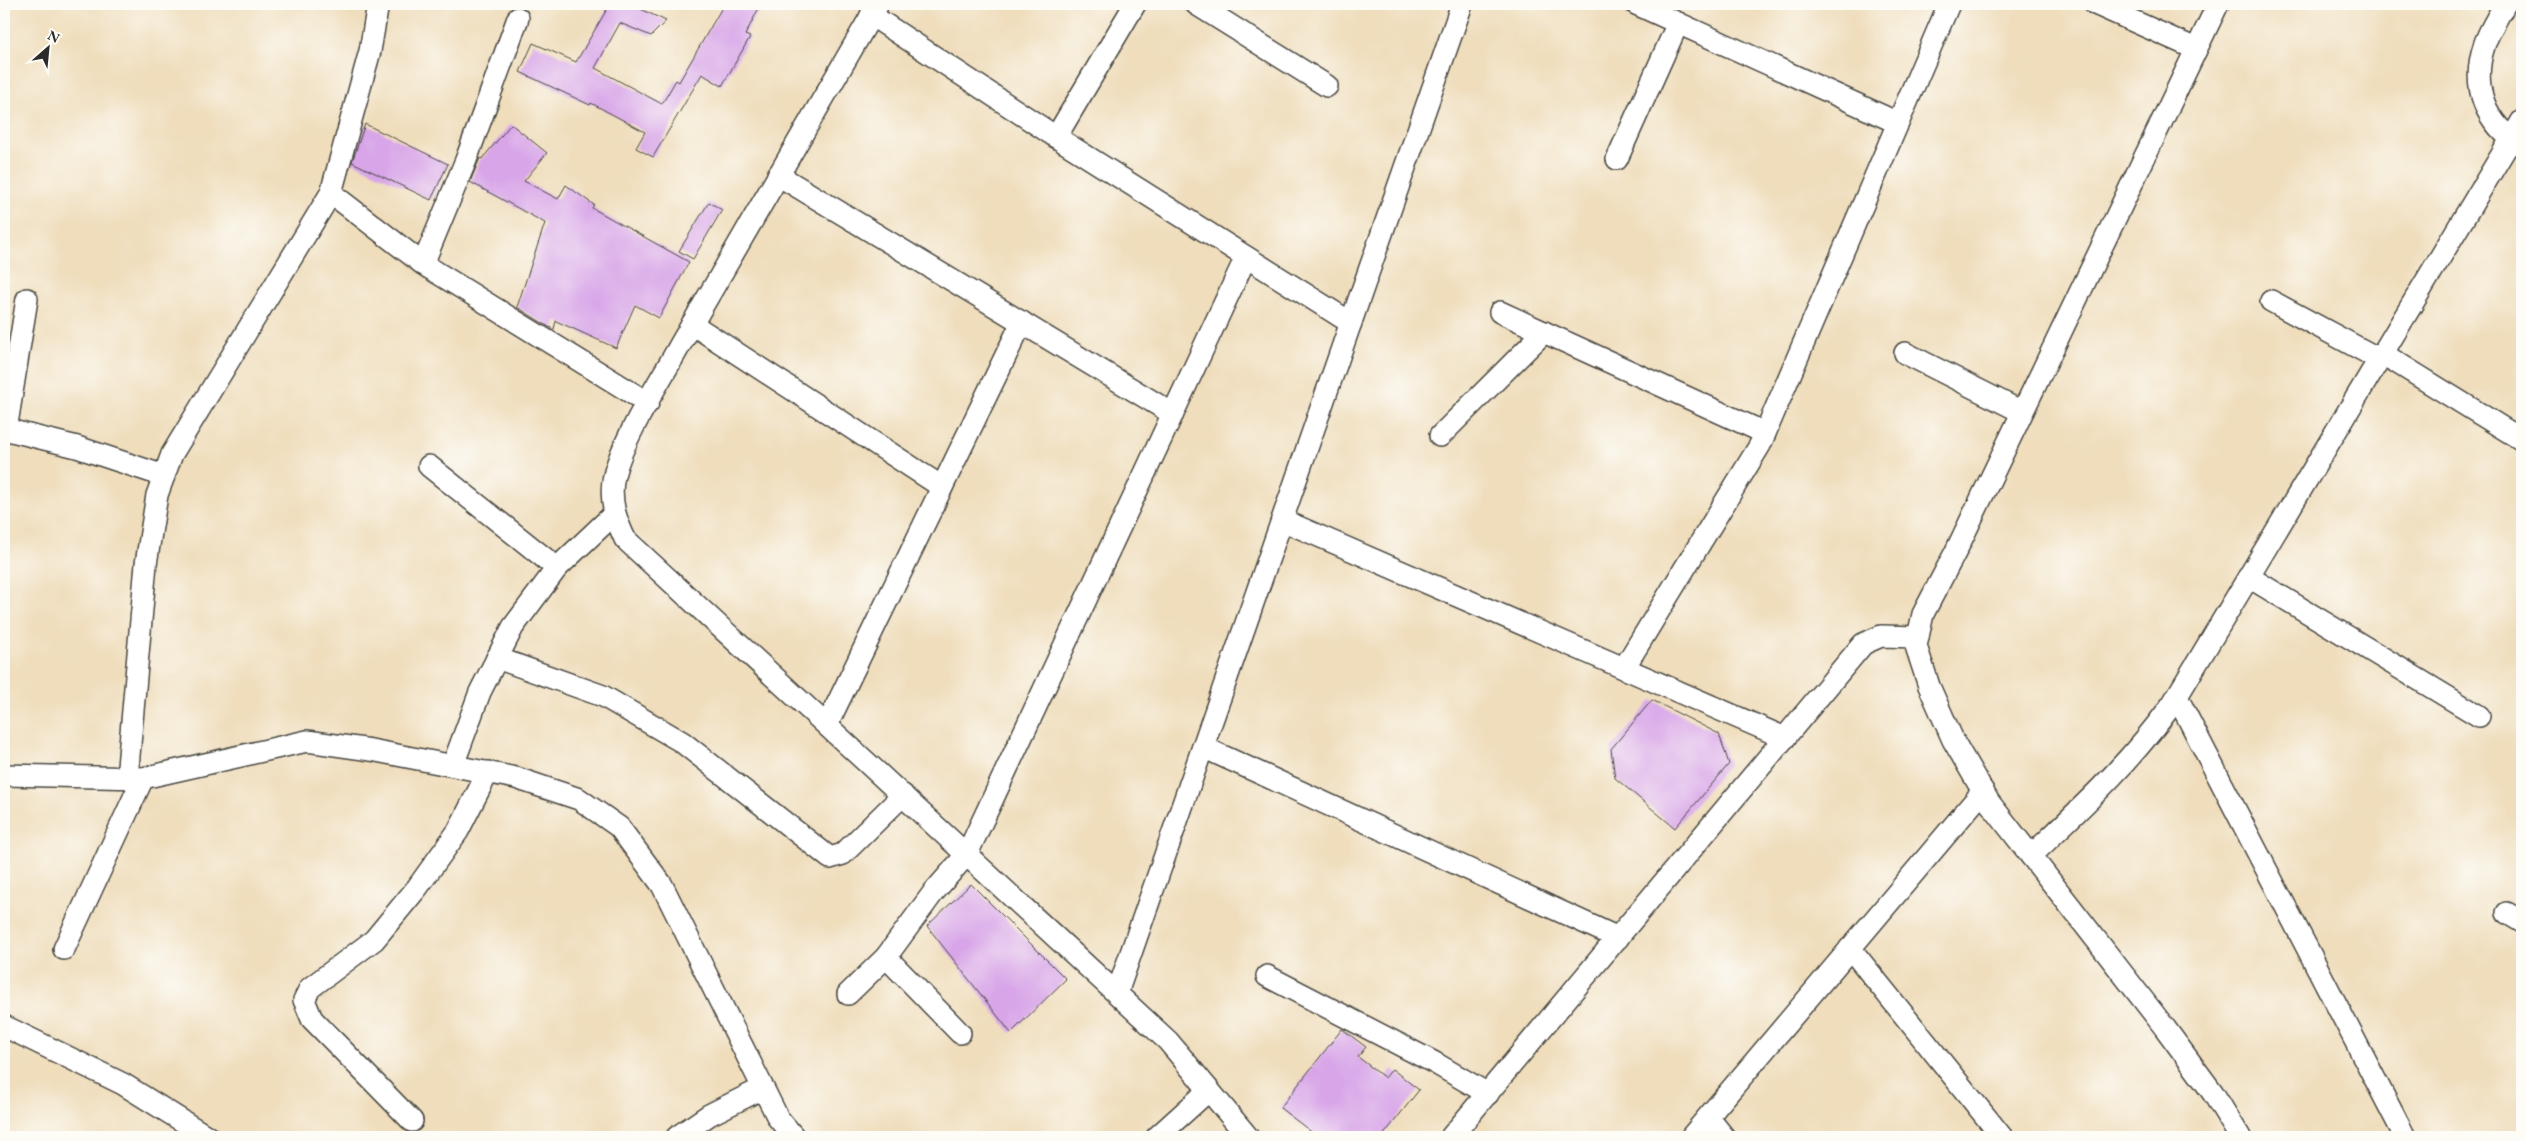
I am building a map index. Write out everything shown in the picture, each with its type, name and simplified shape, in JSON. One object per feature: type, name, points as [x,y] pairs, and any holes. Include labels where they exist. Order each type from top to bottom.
[{"type":"street","points":[[64,949],[135,778],[146,564],[157,495],[177,446],[331,193],[370,51],[378,4]]},
{"type":"street","points":[[1056,137],[1136,4]]},
{"type":"street","points":[[1196,4],[1327,86]]},
{"type":"street","points":[[1117,993],[1462,4]]},
{"type":"street","points":[[1636,4],[1898,124]]},
{"type":"street","points":[[1624,668],[1765,433],[1949,4]]},
{"type":"street","points":[[2095,4],[2196,49]]},
{"type":"street","points":[[2218,4],[1923,614],[1916,646],[1929,686],[1953,740],[1983,791],[2208,1086],[2240,1137]]},
{"type":"street","points":[[2504,4],[2484,46],[2478,84],[2490,118],[2517,143]]},
{"type":"street","points":[[1248,1137],[1168,1041],[625,539],[614,514],[613,481],[621,456],[648,403],[875,9],[1056,137],[1351,323]]},
{"type":"street","points":[[423,264],[466,160],[518,18]]},
{"type":"street","points":[[1617,160],[1678,23]]},
{"type":"street","points":[[2031,856],[2113,777],[2143,744],[2177,697],[2381,357],[2517,143],[2522,120]]},
{"type":"street","points":[[778,175],[1173,414]]},
{"type":"street","points":[[331,193],[423,264],[648,403]]},
{"type":"street","points":[[848,994],[886,957],[932,893],[967,854],[1246,257]]},
{"type":"street","points":[[27,299],[5,429],[76,446],[164,476]]},
{"type":"street","points":[[2271,301],[2381,357],[2522,440]]},
{"type":"street","points":[[1500,312],[1765,433]]},
{"type":"street","points":[[827,725],[1022,322]]},
{"type":"street","points":[[692,324],[942,487]]},
{"type":"street","points":[[1440,436],[1544,332]]},
{"type":"street","points":[[1904,353],[2022,412]]},
{"type":"street","points":[[429,466],[557,568]]},
{"type":"street","points":[[454,766],[480,692],[513,627],[557,568],[614,514]]},
{"type":"street","points":[[1282,520],[1785,738]]},
{"type":"street","points":[[2249,577],[2479,716]]},
{"type":"street","points":[[1451,1137],[1863,644],[1881,636],[1918,636]]},
{"type":"street","points":[[497,658],[603,696],[682,742],[830,858],[843,854],[903,794]]},
{"type":"street","points":[[2177,697],[2405,1137]]},
{"type":"street","points":[[4,775],[135,778],[307,742],[371,750],[488,772],[516,778],[579,799],[619,827],[662,885],[762,1088],[778,1118],[794,1137]]},
{"type":"street","points":[[1203,747],[1618,938]]},
{"type":"street","points":[[412,1121],[312,1019],[304,1000],[310,988],[374,940],[417,888],[458,831],[488,772]]},
{"type":"street","points":[[1691,1137],[1983,791]]},
{"type":"street","points":[[1850,948],[2002,1137]]},
{"type":"street","points":[[886,957],[960,1033]]},
{"type":"street","points":[[1267,976],[1434,1063],[1488,1094]]},
{"type":"street","points":[[4,1026],[123,1084],[208,1137]]},
{"type":"street","points":[[677,1137],[708,1115],[762,1088]]},
{"type":"street","points":[[1157,1137],[1209,1090]]},
{"type":"street","points":[[1708,1117],[1724,1137]]},
{"type":"building","points":[[610,4],[630,4],[666,21],[651,36],[620,23],[595,68],[662,104],[676,80],[679,82],[724,4],[761,4],[745,35],[750,37],[722,86],[702,74],[653,157],[636,148],[645,132],[591,103],[590,105],[520,72],[533,43],[576,62]]},
{"type":"building","points":[[365,124],[448,164],[431,200],[352,162]]},
{"type":"building","points":[[511,124],[547,153],[524,181],[558,199],[566,185],[594,205],[592,208],[689,262],[659,318],[635,305],[616,348],[556,321],[554,329],[549,327],[517,307],[545,223],[470,182],[480,158],[482,159]]},
{"type":"building","points":[[709,202],[722,210],[693,259],[679,251]]},
{"type":"building","points":[[1652,700],[1719,734],[1729,764],[1675,828],[1615,778],[1611,749]]},
{"type":"building","points":[[971,884],[1066,979],[1011,1033],[927,926]]},
{"type":"building","points":[[1342,1029],[1366,1047],[1358,1057],[1385,1078],[1392,1069],[1419,1090],[1382,1137],[1318,1137],[1280,1108]]}]
